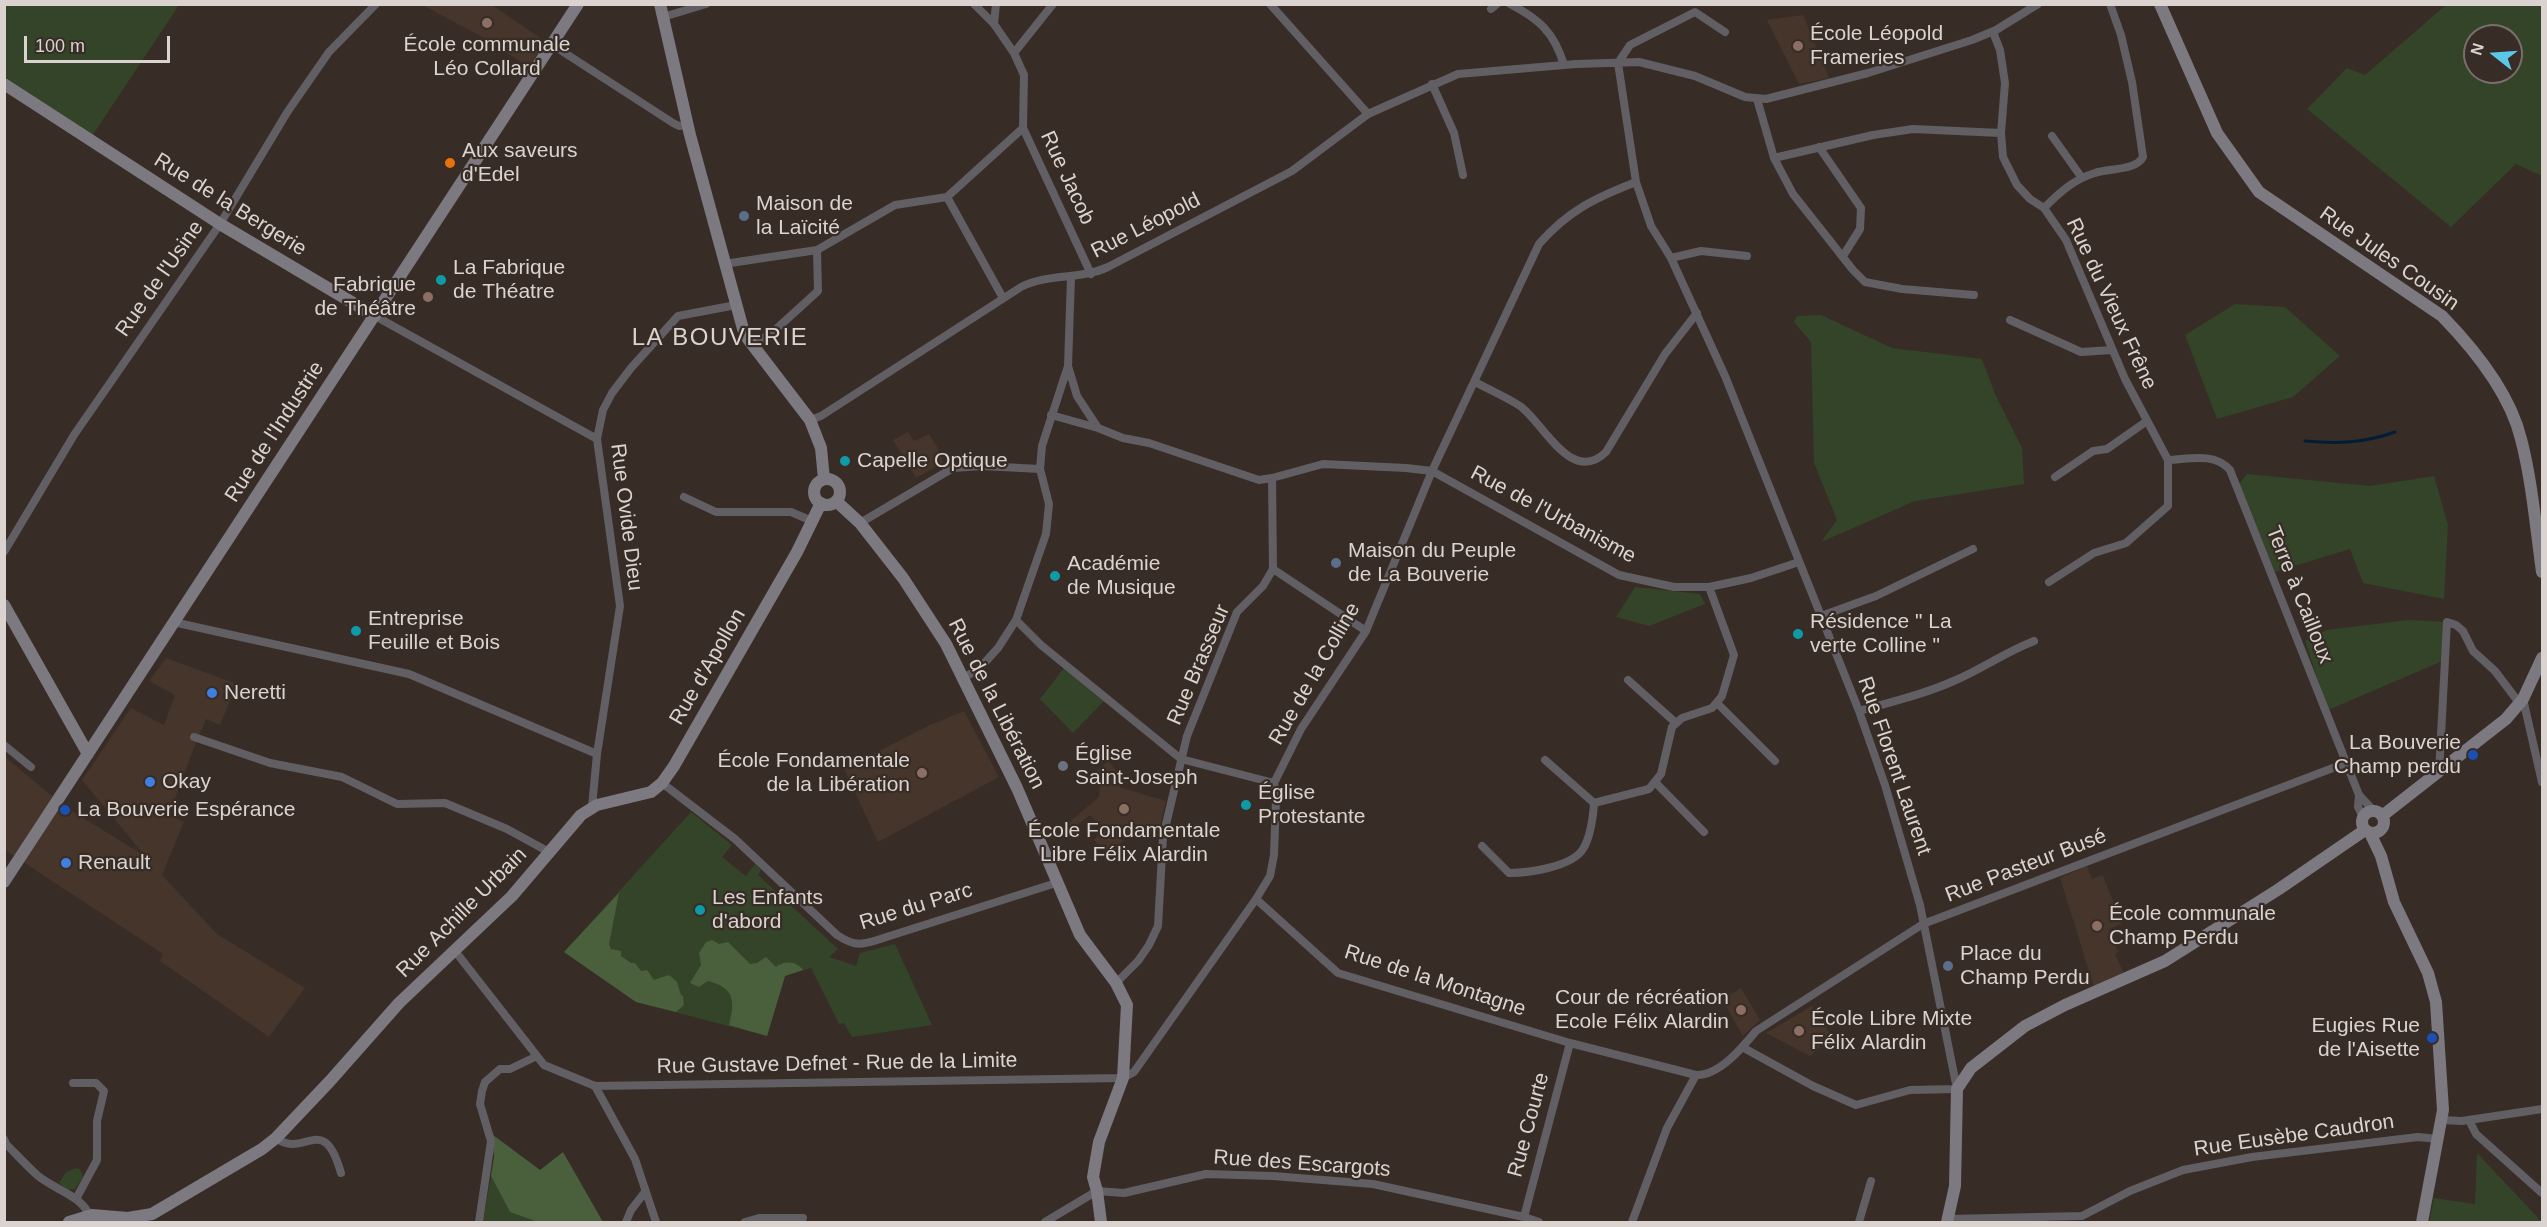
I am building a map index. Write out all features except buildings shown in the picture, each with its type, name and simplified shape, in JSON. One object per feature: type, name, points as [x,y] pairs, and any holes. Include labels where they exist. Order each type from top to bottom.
[{"type":"street","name":"Rue de l'Usine","points":[[4,552],[74,435],[220,224],[288,111],[325,58],[376,4]]},
{"type":"street","name":"Rue de l'Industrie","points":[[4,882],[578,4]]},
{"type":"street","points":[[706,4],[661,11],[687,125],[744,332],[810,420],[821,448],[824,479]]},
{"type":"street","name":"Rue Jacob","points":[[974,4],[994,24],[1014,53],[1024,75],[1023,128],[1091,274]]},
{"type":"street","points":[[994,24],[996,4]]},
{"type":"street","points":[[1014,53],[1053,4]]},
{"type":"street","points":[[1270,4],[1368,114]]},
{"type":"street","points":[[1510,4],[1534,16],[1543,25],[1551,35],[1564,65]]},
{"type":"street","points":[[1687,4],[1725,32]]},
{"type":"street","name":"Rue Léopold","points":[[810,420],[821,416],[1033,281],[1091,274],[1292,171],[1368,114],[1432,84],[1470,71],[1636,62],[1695,76],[1742,96],[1756,99],[1780,96],[1868,73],[1993,32],[2038,4]]},
{"type":"street","points":[[2044,208],[2061,192],[2082,178],[2141,162],[2144,154],[2134,90],[2121,35],[2110,4]]},
{"type":"street","name":"Rue Jules Cousin","points":[[2160,4],[2217,133],[2259,192],[2442,316],[2467,341],[2507,404],[2521,438],[2542,572]]},
{"type":"street","points":[[1618,63],[1629,45],[1695,12]]},
{"type":"street","name":"Rue du Vieux Frêne","points":[[1993,32],[2000,50],[2005,83],[2001,133],[2002,157],[2009,172],[2030,199],[2044,208],[2066,240],[2112,350],[2168,460]]},
{"type":"street","points":[[551,44],[673,123],[687,125]]},
{"type":"street","name":"Rue Florent Laurent","points":[[1618,63],[1636,182],[1651,226],[1671,258],[1715,353],[1859,711],[1885,785],[1923,924]]},
{"type":"street","name":"Rue de la Bergerie","points":[[4,84],[220,224],[375,316],[597,439]]},
{"type":"street","points":[[1432,84],[1454,133],[1464,175]]},
{"type":"street","points":[[1756,99],[1774,158],[1793,194],[1865,282],[1902,289],[1974,295]]},
{"type":"street","points":[[724,264],[817,250],[895,205],[947,197],[1023,128]]},
{"type":"street","points":[[1774,158],[1913,129],[2001,133]]},
{"type":"street","points":[[2052,136],[2082,178]]},
{"type":"street","points":[[1819,147],[1861,208],[1860,229],[1843,256]]},
{"type":"street","name":"Rue de la Colline","points":[[1123,1078],[1134,1072],[1270,876],[1274,855],[1276,799],[1274,783],[1301,729],[1366,631],[1432,471],[1539,244],[1574,210],[1599,196],[1636,182]]},
{"type":"street","points":[[947,197],[1003,298]]},
{"type":"street","points":[[753,345],[774,331],[818,291],[817,250]]},
{"type":"street","points":[[1671,258],[1701,251],[1747,256]]},
{"type":"street","points":[[963,678],[979,669],[998,648],[1016,620],[1046,534],[1049,504],[1040,469],[1042,446],[1068,366],[1071,277]]},
{"type":"street","name":"Rue Ovide Dieu","points":[[592,807],[597,754],[620,606],[597,439],[603,410],[612,393],[631,368],[678,316],[736,305]]},
{"type":"street","points":[[1475,382],[1522,407],[1548,438],[1565,453],[1587,462],[1594,461],[1606,452],[1665,354],[1697,313]]},
{"type":"street","points":[[2010,320],[2081,352],[2112,350]]},
{"type":"street","points":[[1068,366],[1077,396],[1098,428]]},
{"type":"street","points":[[1051,415],[1098,428],[1123,438],[1149,442],[1258,480],[1323,465],[1432,471]]},
{"type":"street","points":[[2055,477],[2093,451],[2113,446],[2147,421]]},
{"type":"street","name":"Terre à Cailloux","points":[[2168,460],[2213,458],[2224,462],[2230,470],[2359,795],[2358,807],[2373,815]]},
{"type":"street","points":[[2049,582],[2094,553],[2126,543],[2168,506],[2168,460]]},
{"type":"street","points":[[860,523],[953,468],[982,466],[1040,469]]},
{"type":"street","name":"Rue de l'Urbanisme","points":[[1432,471],[1619,575],[1674,587],[1709,587],[1751,578],[1799,562]]},
{"type":"street","points":[[1272,478],[1273,569],[1366,631]]},
{"type":"street","points":[[824,479],[833,480],[839,486],[840,493],[836,501],[831,504],[821,503],[814,491],[817,484],[824,479]]},
{"type":"street","points":[[684,497],[716,512],[791,512],[812,521]]},
{"type":"street","name":"Rue de la Libération","points":[[836,501],[860,523],[927,613],[963,678],[1017,788],[1080,935],[1116,983],[1127,1005],[1123,1078],[1099,1142],[1093,1177],[1101,1222]]},
{"type":"street","name":"Rue d'Apollon","points":[[662,783],[797,552],[821,503]]},
{"type":"street","points":[[1821,616],[1876,596],[1973,549]]},
{"type":"street","name":"Rue Brasseur","points":[[1116,983],[1138,961],[1158,926],[1163,837],[1187,736],[1237,612],[1263,586],[1273,569]]},
{"type":"street","points":[[1594,803],[1649,789],[1661,774],[1672,727],[1682,718],[1712,708],[1722,696],[1734,655],[1709,587]]},
{"type":"street","points":[[4,605],[88,754]]},
{"type":"street","points":[[1016,620],[1041,645],[1181,759],[1274,783]]},
{"type":"street","points":[[173,622],[409,674],[597,754]]},
{"type":"street","points":[[2439,773],[2447,622],[2463,631],[2473,651],[2522,702],[2542,782]]},
{"type":"street","points":[[1859,711],[1932,690],[1958,679],[2007,651],[2034,641]]},
{"type":"street","points":[[2422,1222],[2442,1120],[2442,1060],[2433,986],[2394,902],[2372,831],[2362,824],[2439,773],[2499,726],[2522,702],[2542,658]]},
{"type":"street","points":[[1628,680],[1676,723]]},
{"type":"street","points":[[1716,703],[1775,762]]},
{"type":"street","points":[[194,737],[270,763],[342,777],[397,804],[445,803],[507,829],[549,852]]},
{"type":"street","points":[[4,745],[31,767]]},
{"type":"street","points":[[1545,760],[1594,803]]},
{"type":"street","name":"Rue Pasteur Busé","points":[[1742,1047],[1756,1031],[1923,924],[2346,763]]},
{"type":"street","points":[[1655,782],[1704,832]]},
{"type":"street","points":[[592,807],[644,795],[662,783]]},
{"type":"street","name":"Rue du Parc","points":[[662,783],[704,814],[837,935],[851,944],[859,945],[1056,883]]},
{"type":"street","points":[[1482,846],[1509,873],[1527,873],[1563,863],[1582,852],[1594,803]]},
{"type":"street","name":"Rue Achille Urbain","points":[[89,1215],[122,1220],[160,1210],[250,1157],[276,1138],[385,1020],[512,896],[581,815],[592,807]]},
{"type":"street","points":[[1957,1089],[1971,1068],[2025,1026],[2065,1005],[2165,961],[2384,823],[2373,815]]},
{"type":"street","name":"Rue de la Montagne","points":[[1256,899],[1338,973],[1570,1043],[1696,1075]]},
{"type":"street","points":[[1923,924],[1957,1089],[1955,1186],[1948,1221]]},
{"type":"street","points":[[455,951],[537,1056],[510,1069],[500,1069],[485,1082],[480,1104],[491,1142],[479,1222]]},
{"type":"street","name":"Rue Courte","points":[[1524,1217],[1570,1043]]},
{"type":"street","points":[[1632,1222],[1667,1128],[1696,1075],[1707,1075],[1742,1047],[1813,1086],[1856,1105],[1910,1090],[1957,1089]]},
{"type":"street","name":"Rue Gustave Defnet - Rue de la Limite","points":[[537,1056],[544,1065],[554,1071],[595,1086],[1123,1078]]},
{"type":"street","points":[[73,1083],[96,1083],[104,1090],[97,1120],[97,1160],[76,1199]]},
{"type":"street","points":[[595,1086],[635,1159],[656,1222]]},
{"type":"street","points":[[2442,1120],[2469,1120],[2542,1109]]},
{"type":"street","points":[[2469,1120],[2476,1134],[2542,1193]]},
{"type":"street","name":"Rue Eusèbe Caudron","points":[[1948,1221],[2085,1219],[2130,1191],[2183,1170],[2252,1157],[2418,1137],[2439,1139]]},
{"type":"street","points":[[276,1138],[289,1143],[318,1141],[326,1143],[333,1148],[341,1173]]},
{"type":"street","points":[[4,1139],[6,1144],[38,1176],[63,1194],[76,1199],[86,1208],[89,1215],[69,1222]]},
{"type":"street","name":"Rue des Escargots","points":[[1097,1191],[1124,1193],[1206,1174],[1273,1176],[1373,1184],[1539,1222]]},
{"type":"street","points":[[1859,1222],[1871,1181]]},
{"type":"street","points":[[1045,1222],[1097,1191]]},
{"type":"street","points":[[626,1222],[631,1210],[645,1192]]},
{"type":"street","points":[[745,1222],[759,1218],[803,1218]]},
{"type":"shaded area","name":"École communale Léo Collard","points":[[422,5],[492,5],[545,41],[529,68],[490,41]]},
{"type":"shaded area","name":"École Léopold Frameries","points":[[1803,15],[1829,78],[1799,84],[1767,20]]},
{"type":"shaded area","points":[[908,432],[914,441],[929,434],[939,450],[943,463],[916,478],[893,440]]},
{"type":"shaded area","points":[[166,658],[237,684],[220,725],[206,719],[191,755],[169,815],[184,822],[162,875],[217,934],[305,988],[269,1037],[160,961],[163,954],[5,850],[4,756],[64,806],[145,856],[82,780],[131,708],[164,725],[175,695],[149,681]]},
{"type":"shaded area","name":"École Fondamentale de la Libération","points":[[964,711],[999,777],[878,842],[844,769],[930,725]]},
{"type":"shaded area","name":"École Fondamentale Libre Félix Alardin","points":[[1108,761],[1125,780],[1119,787],[1166,801],[1157,839],[1116,832],[1123,841],[1111,856],[1094,840],[1104,830],[1090,815],[1065,835],[1061,829],[1099,797],[1100,779],[1094,773]]},
{"type":"shaded area","name":"École communale Champ Perdu","points":[[2087,866],[2092,879],[2102,875],[2104,878],[2122,924],[2109,929],[2118,952],[2115,954],[2124,973],[2094,987],[2060,878]]},
{"type":"shaded area","name":"Cour de récréation Ecole Félix Alardin","points":[[1741,988],[1760,1020],[1743,1036],[1722,1000]]},
{"type":"shaded area","name":"École Libre Mixte Félix Alardin","points":[[1812,1006],[1832,1037],[1810,1056],[1766,1033]]},
{"type":"green space","points":[[4,5],[179,5],[92,136],[5,77]]},
{"type":"green space","points":[[2446,5],[2542,5],[2542,176],[2516,164],[2451,227],[2307,109],[2347,68],[2365,75]]},
{"type":"green space","points":[[2235,304],[2285,307],[2340,356],[2293,397],[2217,419],[2185,335]]},
{"type":"green space","points":[[1821,315],[1892,348],[1982,359],[1995,394],[2022,448],[2024,484],[1915,501],[1821,542],[1837,520],[1814,463],[1811,342],[1794,322],[1797,316]]},
{"type":"green space","points":[[2247,474],[2370,486],[2434,476],[2448,525],[2444,599],[2363,583],[2350,549],[2275,572],[2239,484]]},
{"type":"green space","points":[[1635,587],[1700,594],[1705,604],[1649,626],[1616,617]]},
{"type":"green space","points":[[2408,620],[2447,622],[2445,660],[2328,710],[2305,641],[2327,630]]},
{"type":"green space","points":[[1064,668],[1104,701],[1073,733],[1040,699]]},
{"type":"green space","points":[[691,812],[732,845],[722,857],[746,876],[755,864],[761,870],[758,875],[838,949],[829,957],[856,966],[860,953],[895,944],[932,1025],[852,1037],[844,1023],[839,1024],[811,968],[785,976],[767,1036],[636,1002],[564,952]]},
{"type":"green space","points":[[619,893],[609,944],[611,949],[621,951],[621,956],[635,963],[641,971],[647,970],[654,980],[669,975],[677,982],[684,1005],[676,1012],[636,1002],[564,952]]},
{"type":"green space","points":[[712,940],[719,944],[728,942],[750,964],[757,963],[766,957],[776,967],[790,962],[803,970],[785,976],[767,1036],[729,1025],[732,1002],[724,987],[708,981],[699,987],[690,983],[701,965],[699,953],[706,942]]},
{"type":"green space","points":[[493,1135],[540,1170],[563,1152],[603,1222],[538,1222],[510,1212],[491,1176],[494,1157]]},
{"type":"green space","points":[[2477,1153],[2542,1222],[2429,1222],[2434,1198],[2475,1204]]},
{"type":"green space","points":[[76,1168],[80,1169],[83,1177],[75,1189],[68,1190],[59,1183],[66,1172]]},
{"type":"green space","points":[[491,1176],[510,1211],[538,1222],[483,1222]]},
{"type":"waterway","points":[[2305,441],[2350,442],[2395,432]]},
{"type":"place","name":"École communale Léo Collard","points":[[487,23]]},
{"type":"place","name":"École Léopold Frameries","points":[[1798,46]]},
{"type":"place","name":"Aux saveurs d'Edel","points":[[450,163]]},
{"type":"place","name":"Maison de la Laïcité","points":[[744,216]]},
{"type":"place","name":"La Fabrique de Théatre","points":[[441,280]]},
{"type":"place","name":"Fabrique de Théâtre","points":[[428,297]]},
{"type":"place","name":"Capelle Optique","points":[[845,461]]},
{"type":"place","name":"Maison du Peuple de La Bouverie","points":[[1336,563]]},
{"type":"place","name":"Académie de Musique","points":[[1055,576]]},
{"type":"place","name":"Entreprise Feuille et Bois","points":[[356,631]]},
{"type":"place","name":"Résidence \" La verte Colline \"","points":[[1798,634]]},
{"type":"place","name":"Neretti","points":[[212,693]]},
{"type":"place","name":"La Bouverie Champ perdu","points":[[2473,755]]},
{"type":"place","name":"Église Saint-Joseph","points":[[1063,766]]},
{"type":"place","name":"École Fondamentale de la Libération","points":[[922,773]]},
{"type":"place","name":"Okay","points":[[150,782]]},
{"type":"place","name":"Église Protestante","points":[[1246,805]]},
{"type":"place","name":"École Fondamentale Libre Félix Alardin","points":[[1124,809]]},
{"type":"place","name":"La Bouverie Espérance","points":[[65,810]]},
{"type":"place","name":"Renault","points":[[66,863]]},
{"type":"place","name":"Les Enfants d'abord","points":[[700,910]]},
{"type":"place","name":"École communale Champ Perdu","points":[[2097,926]]},
{"type":"place","name":"Place du Champ Perdu","points":[[1948,966]]},
{"type":"place","name":"Cour de récréation Ecole Félix Alardin","points":[[1741,1010]]},
{"type":"place","name":"École Libre Mixte Félix Alardin","points":[[1799,1031]]},
{"type":"place","name":"Eugies Rue de l'Aisette","points":[[2432,1038]]},
{"type":"district","name":"LA BOUVERIE","points":[[720,338]]}]
